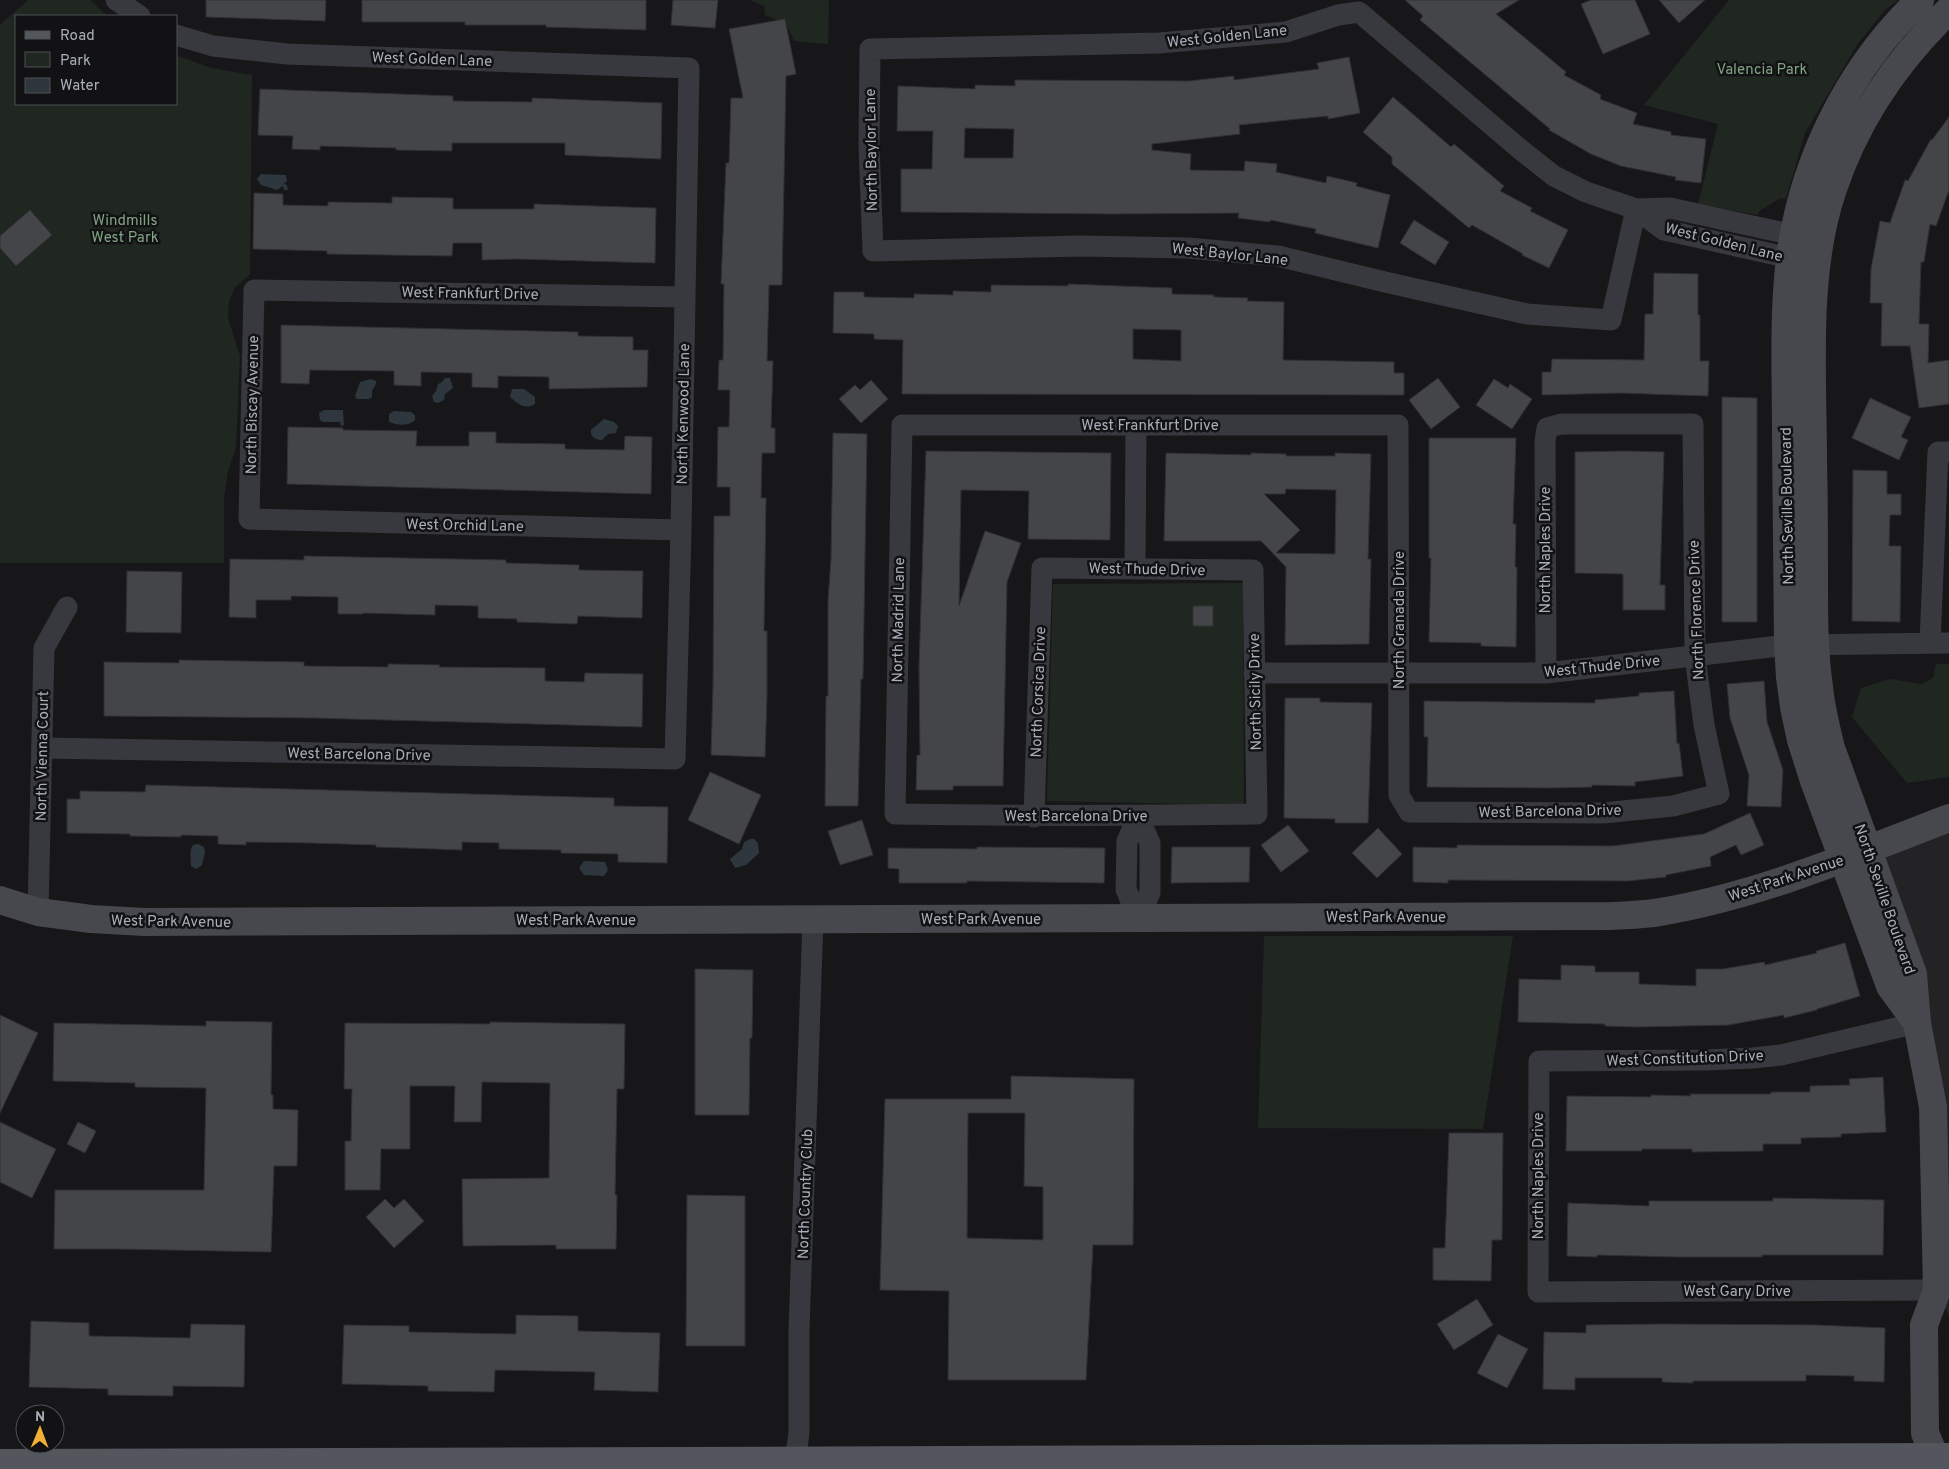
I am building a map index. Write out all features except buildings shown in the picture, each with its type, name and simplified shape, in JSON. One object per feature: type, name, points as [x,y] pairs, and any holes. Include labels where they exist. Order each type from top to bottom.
[{"type":"main road","points":[[0,1463],[794,1465],[1942,1455]]},
{"type":"street","points":[[116,0],[138,15]]},
{"type":"street","name":"North Seville Boulevard","points":[[1920,0],[1884,39],[1863,67],[1840,104],[1824,139],[1801,205],[1792,247],[1786,312],[1786,345],[1801,644],[1822,711],[1856,854],[1913,974],[1917,1023],[1930,1084],[1935,1121],[1937,1290],[1924,1325],[1925,1433],[1942,1455]]},
{"type":"street","name":"North Seville Boulevard","points":[[1801,644],[1814,296],[1819,252],[1832,189],[1848,149],[1871,106],[1892,74],[1918,42],[1949,10]]},
{"type":"street","name":"West Golden Lane","points":[[870,49],[1159,43],[1286,32],[1338,15],[1359,12],[1520,150],[1554,176],[1586,192],[1636,209],[1670,208],[1792,247],[1819,252]]},
{"type":"street","name":"West Golden Lane","points":[[178,36],[213,46],[287,54],[689,68]]},
{"type":"street","name":"North Baylor Lane","points":[[870,49],[869,146],[873,251]]},
{"type":"street","name":"North Kenwood Lane","points":[[675,759],[689,68]]},
{"type":"street","name":"West Baylor Lane","points":[[873,251],[1081,246],[1188,248],[1258,254],[1278,256],[1527,314],[1611,320],[1636,209]]},
{"type":"street","name":"West Frankfurt Drive","points":[[254,290],[685,297]]},
{"type":"street","name":"North Biscay Avenue","points":[[249,519],[254,290]]},
{"type":"street","name":"North Naples Drive","points":[[1546,673],[1545,441],[1548,428],[1561,424],[1693,424]]},
{"type":"street","name":"North Florence Drive","points":[[1693,424],[1695,656],[1704,725],[1719,794]]},
{"type":"street","name":"West Frankfurt Drive","points":[[902,425],[1398,425]]},
{"type":"street","name":"North Madrid Lane","points":[[895,814],[902,425]]},
{"type":"street","points":[[1135,569],[1136,425]]},
{"type":"street","name":"North Granada Drive","points":[[1398,425],[1400,795],[1409,812]]},
{"type":"street","points":[[1940,643],[1944,452]]},
{"type":"street","name":"West Orchid Lane","points":[[249,519],[681,530]]},
{"type":"street","name":"West Thude Drive","points":[[1042,568],[1253,570]]},
{"type":"street","name":"North Corsica Drive","points":[[1034,817],[1042,568]]},
{"type":"street","name":"North Sicily Drive","points":[[1253,570],[1257,814]]},
{"type":"street","name":"North Vienna Court","points":[[38,912],[44,648],[67,607]]},
{"type":"street","name":"West Thude Drive","points":[[1254,673],[1546,673],[1801,644],[1940,643]]},
{"type":"street","name":"West Barcelona Drive","points":[[43,748],[675,759]]},
{"type":"street","name":"West Barcelona Drive","points":[[1409,812],[1603,813],[1673,806],[1719,794]]},
{"type":"street","name":"West Barcelona Drive","points":[[895,814],[1034,817],[1257,814]]},
{"type":"street","points":[[1138,816],[1127,841],[1126,889],[1138,919]]},
{"type":"street","name":"West Park Avenue","points":[[0,900],[38,912],[91,919],[144,922],[1601,916],[1658,913],[1736,895],[1856,854],[1949,818]]},
{"type":"street","name":"North Country Club","points":[[794,1465],[799,1431],[799,1330],[813,919]]},
{"type":"street","name":"West Constitution Drive","points":[[1539,1061],[1753,1058],[1781,1055],[1917,1023]]},
{"type":"street","name":"North Naples Drive","points":[[1538,1292],[1539,1061]]},
{"type":"street","name":"North Seville Boulevard","points":[[1937,1290],[1949,1316]]},
{"type":"street","name":"West Gary Drive","points":[[1538,1292],[1937,1290]]},
{"type":"shaded area","points":[[1949,818],[1949,1316],[1937,1290],[1935,1128],[1868,849]]},
{"type":"green space","name":"Windmills West Park","points":[[28,0],[90,0],[106,15],[15,15],[15,105],[178,105],[178,56],[211,68],[252,75],[250,274],[234,289],[229,302],[228,318],[240,356],[236,447],[228,471],[224,497],[224,563],[0,563],[0,25]]},
{"type":"green space","points":[[750,0],[829,0],[828,44],[794,41],[786,24],[765,15],[764,6]]},
{"type":"green space","name":"Valencia Park","points":[[1729,0],[1898,0],[1885,10],[1857,45],[1805,133],[1786,199],[1781,198],[1759,211],[1758,215],[1698,204],[1718,124],[1644,105]]},
{"type":"green space","points":[[1243,583],[1244,805],[1047,801],[1053,584]]},
{"type":"green space","points":[[1936,664],[1949,664],[1949,777],[1907,783],[1852,717],[1861,688],[1890,679],[1922,684],[1933,678]]},
{"type":"green space","points":[[1264,936],[1513,936],[1483,1129],[1258,1128]]},
{"type":"water","points":[[261,174],[286,175],[287,181],[284,184],[287,185],[288,190],[284,190],[283,186],[277,190],[261,185],[257,179]]},
{"type":"water","points":[[445,378],[450,378],[453,388],[445,394],[444,400],[438,403],[434,402],[432,396],[438,384]]},
{"type":"water","points":[[371,379],[376,381],[372,397],[369,399],[357,399],[355,396],[360,382]]},
{"type":"water","points":[[512,389],[524,389],[535,397],[535,404],[525,406],[519,404],[510,397]]},
{"type":"water","points":[[324,410],[343,410],[344,425],[341,426],[340,422],[323,422],[320,420],[319,413]]},
{"type":"water","points":[[394,411],[411,412],[415,415],[415,420],[399,425],[389,422],[389,414]]},
{"type":"water","points":[[604,419],[614,422],[618,426],[616,433],[608,434],[602,440],[594,438],[591,430]]},
{"type":"water","points":[[754,839],[758,843],[759,853],[746,865],[735,868],[730,859],[742,849],[744,842]]},
{"type":"water","points":[[198,844],[204,847],[205,852],[202,865],[196,869],[191,866],[191,852],[193,845]]},
{"type":"water","points":[[584,861],[605,862],[608,870],[604,876],[584,875],[579,868]]}]
